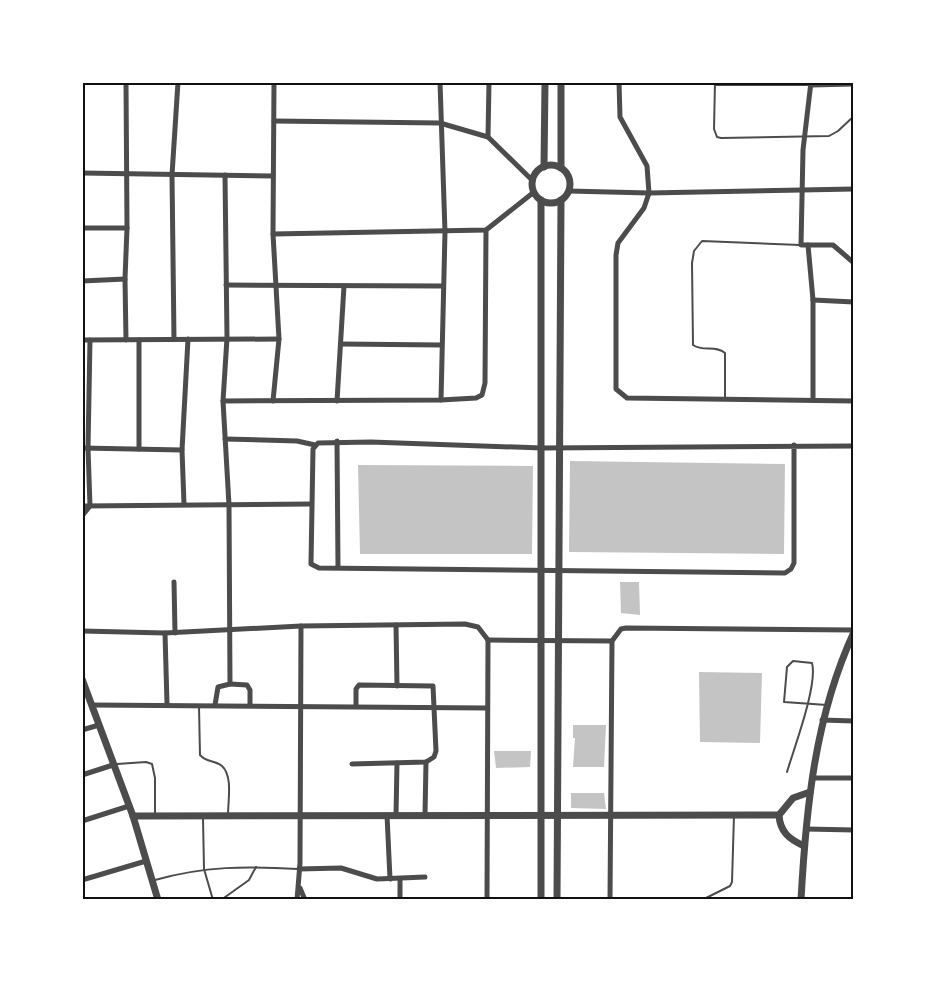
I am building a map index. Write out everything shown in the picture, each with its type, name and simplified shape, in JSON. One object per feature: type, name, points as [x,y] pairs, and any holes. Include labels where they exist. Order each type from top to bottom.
[{"type":"street","points":[[126,82],[128,228],[125,279],[126,340]]},
{"type":"street","points":[[174,339],[172,175],[178,82]]},
{"type":"street","points":[[273,401],[279,339],[273,234],[274,82]]},
{"type":"street","points":[[440,82],[445,232],[441,400]]},
{"type":"street","points":[[488,137],[489,82]]},
{"type":"street","points":[[544,167],[545,82]]},
{"type":"street","points":[[274,121],[440,123],[488,137],[532,181],[534,192],[541,200],[551,203],[561,200],[569,191],[569,180],[561,168],[561,82]]},
{"type":"street","points":[[619,82],[620,117],[647,166],[649,193],[644,208],[618,243],[616,255],[616,389],[627,398],[854,401]]},
{"type":"street","points":[[854,84],[811,84],[804,137],[801,245],[833,245],[854,263]]},
{"type":"street","points":[[532,181],[538,171],[544,167],[551,165],[561,168]]},
{"type":"street","points":[[82,173],[273,176]]},
{"type":"street","points":[[225,175],[227,338],[223,401],[228,505],[230,684]]},
{"type":"street","points":[[569,191],[649,193],[853,189]]},
{"type":"street","points":[[273,234],[486,230],[534,192]]},
{"type":"street","points":[[541,200],[541,900]]},
{"type":"street","points":[[557,900],[561,200]]},
{"type":"street","points":[[82,228],[128,228]]},
{"type":"street","points":[[223,401],[441,400],[476,398],[482,395],[485,383],[486,230]]},
{"type":"street","points":[[808,245],[813,300],[813,400]]},
{"type":"street","points":[[82,280],[125,279]]},
{"type":"street","points":[[226,285],[444,286]]},
{"type":"street","points":[[337,401],[344,286]]},
{"type":"street","points":[[813,300],[854,302]]},
{"type":"street","points":[[139,339],[139,449]]},
{"type":"street","points":[[184,504],[182,450],[188,339]]},
{"type":"street","points":[[82,340],[279,339]]},
{"type":"street","points":[[82,516],[90,506],[85,448],[90,340]]},
{"type":"street","points":[[341,344],[441,345]]},
{"type":"street","points":[[225,439],[297,441],[315,445],[338,441],[542,448],[854,446]]},
{"type":"street","points":[[338,441],[338,567]]},
{"type":"street","points":[[315,445],[311,504],[311,564],[319,568],[789,572],[794,563],[794,445]]},
{"type":"street","points":[[85,448],[182,450]]},
{"type":"street","points":[[82,506],[311,504]]},
{"type":"street","points":[[174,582],[175,633]]},
{"type":"street","points":[[82,631],[175,633],[301,626],[465,624],[478,627],[488,640],[487,900]]},
{"type":"street","points":[[396,625],[397,686]]},
{"type":"street","points":[[297,900],[299,887],[301,626]]},
{"type":"street","points":[[610,900],[612,641],[621,629],[854,631],[841,660],[822,720],[810,792],[801,900]]},
{"type":"street","points":[[165,633],[167,704]]},
{"type":"street","points":[[488,640],[612,641]]},
{"type":"street","points":[[82,679],[133,816],[158,900]]},
{"type":"street","points":[[215,705],[218,687],[230,684],[249,687],[250,705]]},
{"type":"street","points":[[352,764],[426,762],[434,757],[436,751],[433,686],[359,685],[356,689],[356,706]]},
{"type":"street","points":[[92,705],[199,704],[487,708]]},
{"type":"street","points":[[822,720],[854,721]]},
{"type":"street","points":[[82,730],[99,725]]},
{"type":"street","points":[[425,815],[426,762]]},
{"type":"street","points":[[396,815],[397,763]]},
{"type":"street","points":[[82,776],[113,765]]},
{"type":"street","points":[[812,778],[854,778]]},
{"type":"street","points":[[804,846],[788,837],[780,825],[779,815],[793,798],[810,792]]},
{"type":"street","points":[[82,821],[129,806]]},
{"type":"street","points":[[387,815],[390,879]]},
{"type":"street","points":[[133,816],[779,815]]},
{"type":"street","points":[[806,829],[854,830]]},
{"type":"street","points":[[82,880],[146,861]]},
{"type":"street","points":[[299,869],[341,868],[369,877],[390,879],[425,877]]},
{"type":"street","points":[[400,879],[400,900]]},
{"type":"street","points":[[299,887],[306,900]]},
{"type":"lane","points":[[811,84],[715,84],[714,129],[717,137],[804,137],[834,134],[854,116]]},
{"type":"lane","points":[[725,398],[725,353],[719,349],[699,348],[693,345],[694,251],[702,241],[801,245]]},
{"type":"lane","points":[[787,772],[807,703],[814,672],[812,663],[793,661],[787,666],[783,702],[807,703],[827,705]]},
{"type":"lane","points":[[199,704],[200,756],[205,761],[220,764],[225,771],[228,782],[228,815]]},
{"type":"lane","points":[[113,765],[146,762],[152,764],[155,778],[155,815]]},
{"type":"lane","points":[[203,815],[204,869],[213,900]]},
{"type":"lane","points":[[702,900],[730,886],[732,882],[734,815]]},
{"type":"lane","points":[[152,881],[204,869],[232,866],[299,869]]},
{"type":"lane","points":[[221,900],[249,880],[256,867]]},
{"type":"building","points":[[570,461],[785,464],[784,554],[569,552]]},
{"type":"building","points":[[358,465],[533,466],[532,554],[360,554]]},
{"type":"building","points":[[620,582],[639,582],[640,615],[621,613]]},
{"type":"building","points":[[699,672],[762,673],[760,743],[700,742]]},
{"type":"building","points":[[573,725],[606,725],[604,767],[573,767],[575,738],[573,738]]},
{"type":"building","points":[[494,751],[531,751],[530,767],[496,768]]},
{"type":"building","points":[[571,793],[604,793],[606,809],[571,808]]}]
